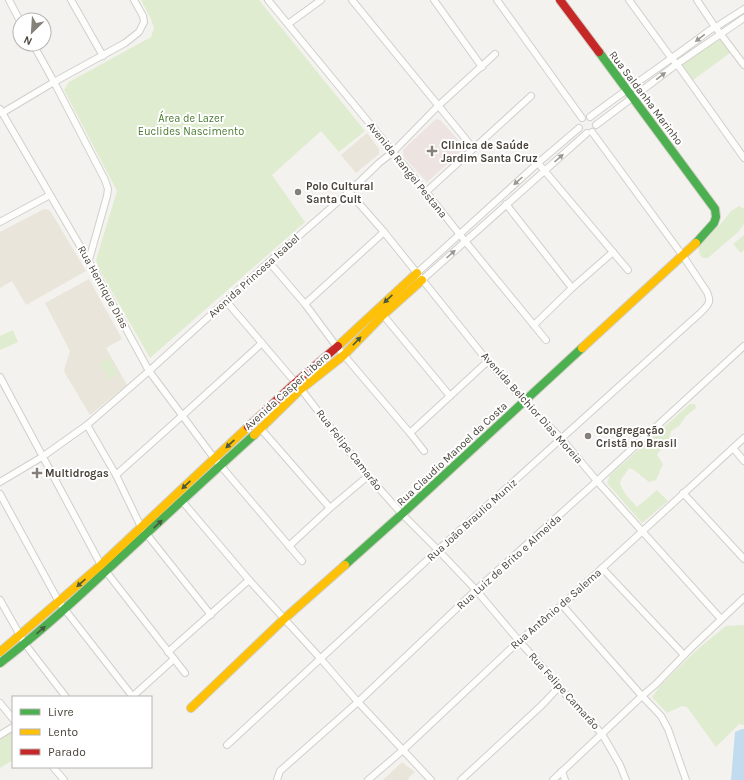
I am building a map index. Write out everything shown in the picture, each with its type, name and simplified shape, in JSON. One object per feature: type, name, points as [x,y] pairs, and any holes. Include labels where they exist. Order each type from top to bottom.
[{"type":"street","points":[[9,0],[15,12]]},
{"type":"street","points":[[71,0],[103,56]]},
{"type":"street","points":[[1,111],[103,56],[125,43],[139,32],[144,22],[143,16],[134,0]]},
{"type":"street","name":"Avenida Rangel Pestana","points":[[268,0],[546,340]]},
{"type":"street","points":[[288,24],[321,0]]},
{"type":"street","points":[[352,0],[473,148]]},
{"type":"street","points":[[434,0],[482,66]]},
{"type":"street","points":[[497,0],[582,118]]},
{"type":"street","name":"Rua Saldanha Marinho","points":[[560,0],[716,210]]},
{"type":"street","points":[[629,0],[744,158]]},
{"type":"street","points":[[697,0],[744,65]]},
{"type":"street","points":[[582,118],[590,117],[710,30],[744,9]]},
{"type":"street","points":[[582,118],[579,122],[580,128],[583,132],[589,132],[595,128],[596,125],[677,64],[744,18]]},
{"type":"street","points":[[37,52],[105,180],[108,189],[89,260]]},
{"type":"street","name":"Avenida Princesa Isabel","points":[[0,482],[42,457],[87,425],[393,152],[438,106],[495,54]]},
{"type":"street","points":[[426,192],[531,96]]},
{"type":"street","name":"Rua Henrique Dias","points":[[1,111],[89,260],[149,371],[214,458],[302,561]]},
{"type":"street","points":[[590,117],[594,120],[596,125]]},
{"type":"street","name":"Avenida Casper Libero","points":[[0,652],[146,534],[220,464],[261,429],[301,389],[344,355],[460,235],[538,163],[580,128]]},
{"type":"street","points":[[589,132],[683,256]]},
{"type":"street","name":"Avenida Casper Libero","points":[[0,663],[65,609],[141,527],[295,383],[419,276],[464,241],[589,132]]},
{"type":"street","points":[[538,163],[628,270]]},
{"type":"street","name":"Avenida Belchior Dias Moreia","points":[[349,192],[384,232],[488,362],[524,402],[561,438],[597,481],[721,619]]},
{"type":"street","points":[[0,221],[50,195]]},
{"type":"street","points":[[506,204],[572,288]]},
{"type":"street","name":"Rua Claudio Manoel da Costa","points":[[191,708],[284,619],[402,514],[683,256],[712,226],[716,220],[716,210]]},
{"type":"street","points":[[305,304],[384,232]]},
{"type":"street","points":[[534,325],[572,288],[613,252]]},
{"type":"street","name":"Rua João Braulio Muniz","points":[[227,745],[438,550],[705,308],[709,302],[707,292],[683,256]]},
{"type":"street","points":[[269,262],[305,304],[337,347],[424,451]]},
{"type":"street","name":"Rua Felipe Camarão","points":[[226,301],[301,389],[368,476],[402,514],[476,590],[519,641],[602,734],[620,765],[626,780]]},
{"type":"street","points":[[383,315],[450,396]]},
{"type":"street","points":[[116,475],[262,343]]},
{"type":"street","name":"Rua Luiz de Brito e Almeida","points":[[277,780],[280,771],[358,702],[476,590],[744,346]]},
{"type":"street","points":[[410,433],[488,362]]},
{"type":"street","points":[[0,377],[103,568],[185,673]]},
{"type":"street","points":[[87,425],[116,475],[141,527],[211,615]]},
{"type":"street","points":[[261,429],[330,508]]},
{"type":"street","name":"Rua Antônio de Salema","points":[[368,780],[403,750],[519,641],[562,605],[744,438]]},
{"type":"street","points":[[732,448],[744,461]]},
{"type":"street","points":[[289,546],[330,508],[368,476]]},
{"type":"street","points":[[683,493],[744,559]]},
{"type":"street","points":[[0,494],[60,602],[130,696],[174,659]]},
{"type":"street","points":[[182,501],[249,580],[358,702],[431,780]]},
{"type":"street","points":[[602,568],[684,655]]},
{"type":"street","points":[[168,652],[249,580]]},
{"type":"street","points":[[553,780],[656,684],[744,598]]},
{"type":"street","points":[[0,600],[24,644],[65,696]]},
{"type":"street","points":[[562,605],[661,716],[668,729],[686,780]]},
{"type":"street","points":[[461,780],[560,687]]},
{"type":"street","points":[[0,703],[12,718]]},
{"type":"street","points":[[0,736],[12,728]]},
{"type":"street","points":[[54,768],[64,780]]},
{"type":"street","points":[[562,771],[565,780]]},
{"type":"shaded area","name":"Clinica de Saúde Jardim Santa Cruz","points":[[436,119],[443,123],[465,148],[427,182],[403,156],[403,150]]},
{"type":"shaded area","points":[[367,133],[379,149],[379,154],[356,173],[341,155]]},
{"type":"shaded area","points":[[44,209],[51,212],[86,271],[26,305],[12,281],[0,288],[0,232]]},
{"type":"shaded area","points":[[89,279],[122,339],[106,348],[127,385],[90,415],[66,375],[64,370],[70,351],[45,303]]},
{"type":"shaded area","points":[[402,762],[415,772],[408,778],[409,780],[383,780]]},
{"type":"green space","name":"Área de Lazer Euclides Nascimento","points":[[141,0],[259,0],[365,131],[339,152],[321,131],[272,175],[305,222],[150,358],[99,269],[96,260],[117,191],[64,90],[69,82],[151,37],[154,28]]},
{"type":"green space","points":[[721,34],[734,50],[689,83],[677,65]]},
{"type":"green space","points":[[739,206],[744,209],[744,224],[738,232],[708,258],[703,258],[700,255],[698,246],[720,225],[731,211]]},
{"type":"green space","points":[[744,235],[744,250],[741,253],[733,244]]},
{"type":"green space","points":[[13,330],[18,342],[0,350],[0,336]]},
{"type":"green space","points":[[109,358],[118,374],[109,379],[100,363]]},
{"type":"green space","points":[[690,404],[695,404],[696,408],[686,416],[679,426],[671,431],[669,441],[662,447],[657,455],[663,464],[656,480],[649,482],[634,470],[629,468],[622,478],[620,483],[623,490],[637,507],[657,490],[668,501],[642,523],[607,483],[610,475]]},
{"type":"green space","points":[[744,625],[744,725],[739,724],[716,747],[687,707],[682,706],[667,713],[652,697],[661,685],[699,648],[726,626]]},
{"type":"green space","points":[[12,728],[12,761],[0,768],[0,735]]},
{"type":"water","points":[[744,729],[744,780],[731,780],[735,732]]},
{"type":"traffic: fast","points":[[599,52],[715,209],[716,217],[714,223],[696,243]]},
{"type":"traffic: fast","points":[[345,565],[582,348]]},
{"type":"traffic: fast","points":[[0,663],[68,606],[254,435]]},
{"type":"traffic: slow","points":[[582,348],[696,243]]},
{"type":"traffic: slow","points":[[338,346],[417,273]]},
{"type":"traffic: slow","points":[[254,435],[301,389],[344,355],[383,315],[422,280]]},
{"type":"traffic: slow","points":[[0,652],[101,565],[248,427]]},
{"type":"traffic: slow","points":[[191,708],[284,619],[345,565]]},
{"type":"traffic: jam","points":[[560,0],[599,52]]},
{"type":"traffic: jam","points":[[248,427],[295,383],[338,346]]},
{"type":"place","name":"Clinica de Saúde Jardim Santa Cruz","points":[[432,151]]},
{"type":"place","name":"Polo Cultural Santa Cult","points":[[298,192]]},
{"type":"place","name":"Congregação Cristã no Brasil","points":[[588,436]]},
{"type":"place","name":"Multidrogas","points":[[37,473]]}]
